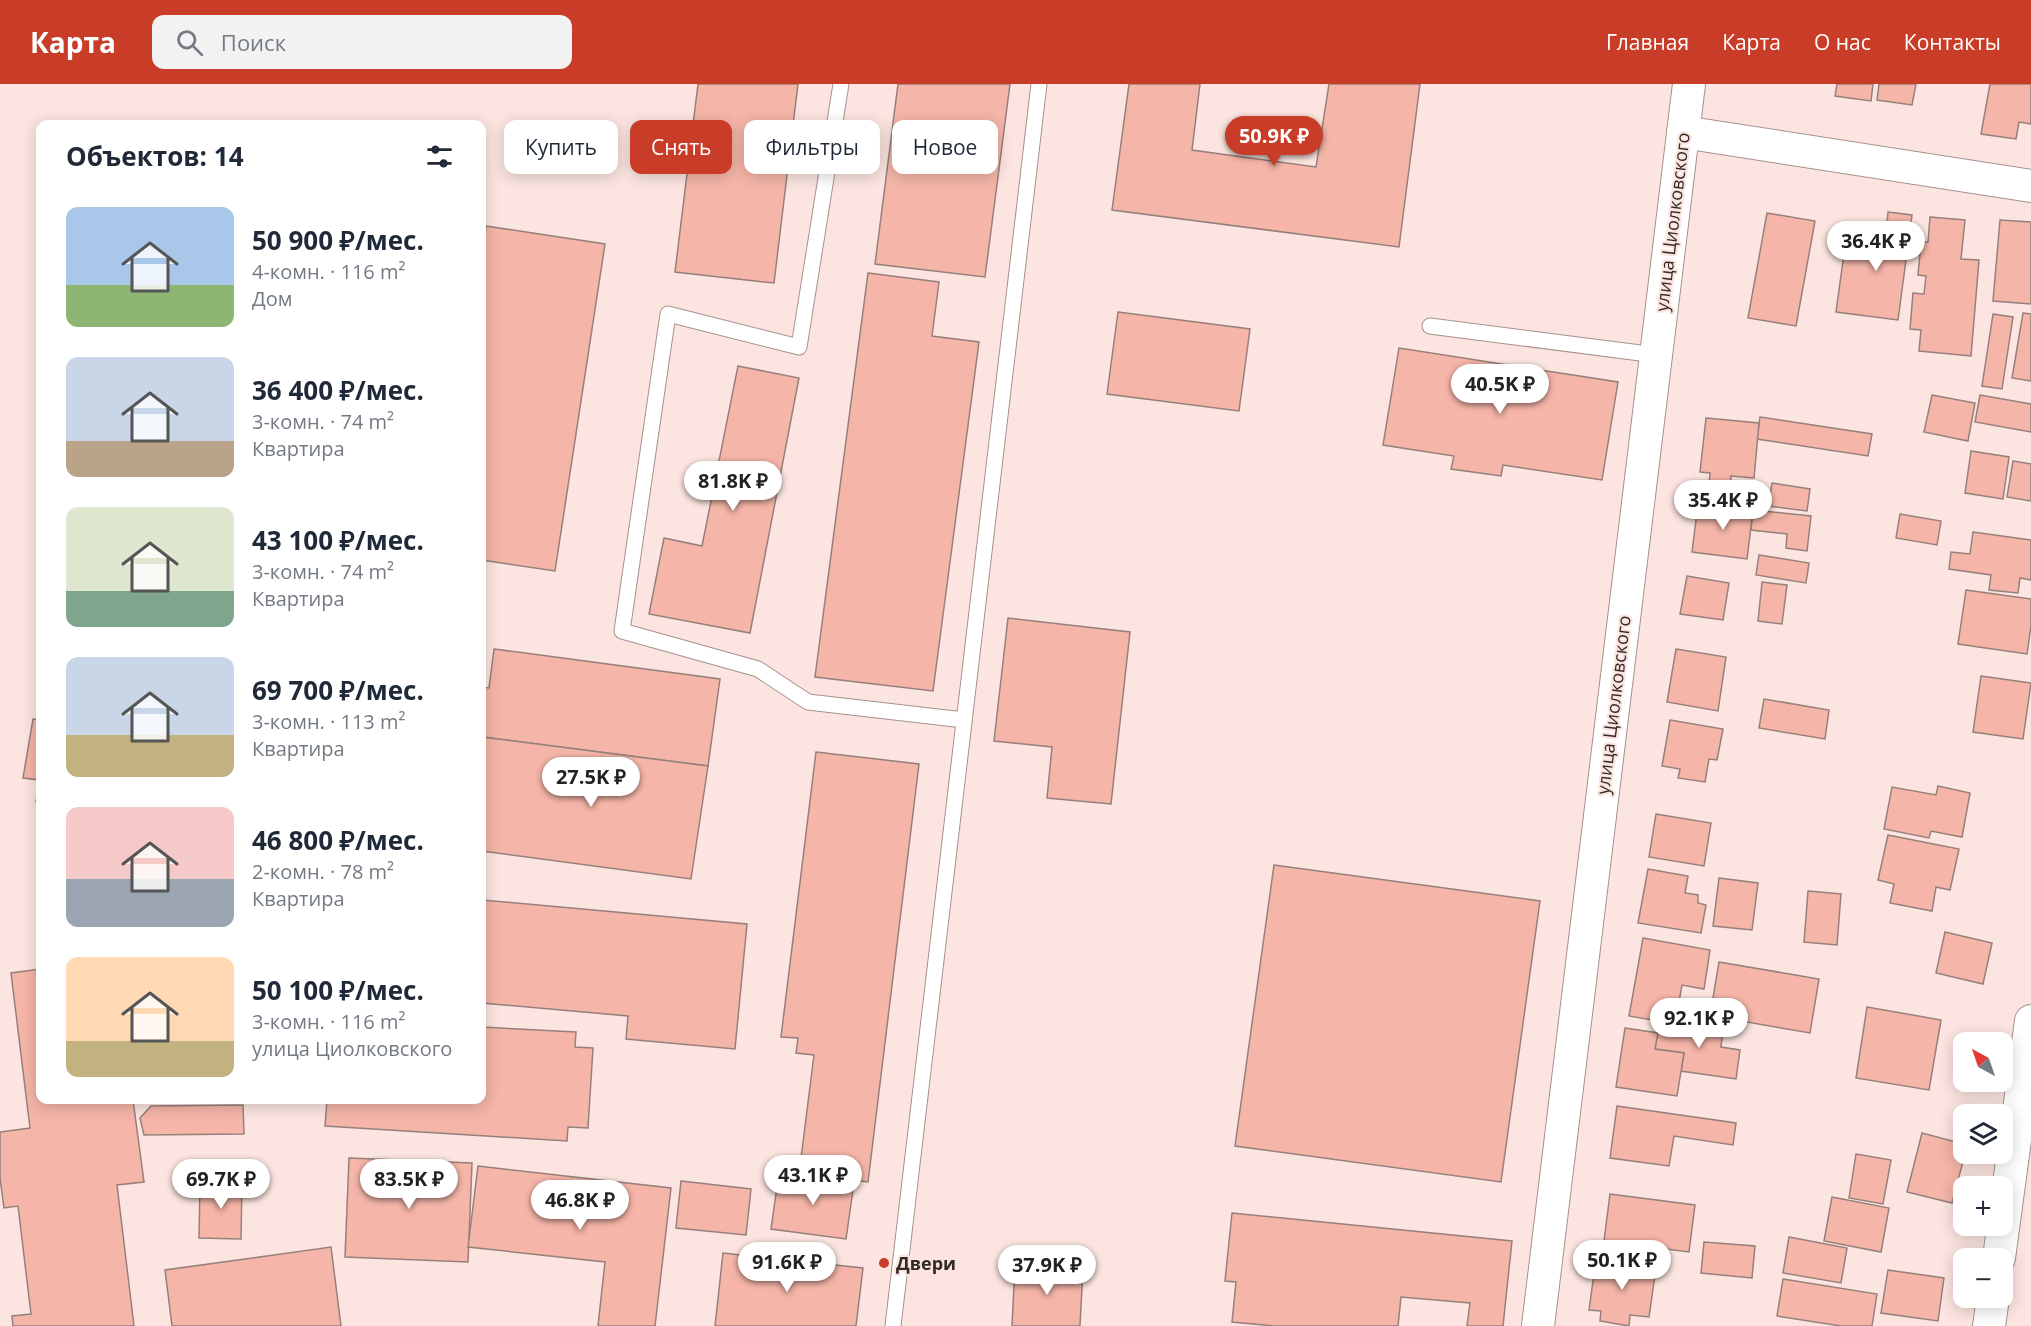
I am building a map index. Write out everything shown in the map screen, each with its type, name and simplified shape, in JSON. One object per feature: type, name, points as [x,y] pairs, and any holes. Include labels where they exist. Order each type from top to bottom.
[{"type":"street","name":"улица Циолковского","points":[[1538,1326],[1689,84]]},
{"type":"street","points":[[1683,132],[2031,186]]},
{"type":"street","points":[[2000,1248],[2031,1021]]},
{"type":"street","points":[[1989,1326],[1992,1308]]},
{"type":"lane","points":[[841,84],[799,347],[668,314],[622,631],[758,669],[808,702],[964,720]]},
{"type":"lane","points":[[893,1326],[1039,84]]},
{"type":"lane","points":[[1430,326],[1656,355]]},
{"type":"building","points":[[698,84],[798,84],[794,120],[744,120],[744,174],[787,174],[774,283],[675,272],[687,174],[732,174],[732,120],[694,120]]},
{"type":"building","points":[[898,84],[1010,84],[985,277],[875,264],[892,131],[892,174],[998,174],[998,120],[893,120]]},
{"type":"building","points":[[1129,84],[1200,84],[1192,150],[1316,167],[1329,84],[1420,84],[1399,247],[1112,210]]},
{"type":"building","points":[[1837,84],[1873,84],[1871,101],[1835,96]]},
{"type":"building","points":[[1879,84],[1916,84],[1912,105],[1877,100]]},
{"type":"building","points":[[1990,84],[2031,84],[2031,124],[2019,122],[2016,139],[1981,134]]},
{"type":"building","points":[[1888,212],[1912,215],[1898,320],[1836,312],[1846,239],[1885,244]]},
{"type":"building","points":[[1767,213],[1815,221],[1796,326],[1748,318]]},
{"type":"building","points":[[1930,217],[1965,220],[1961,259],[1979,260],[1971,356],[1919,351],[1921,330],[1910,329],[1913,293],[1924,294],[1926,276],[1918,275],[1921,242],[1928,242]]},
{"type":"building","points":[[2000,220],[2031,222],[2031,304],[1993,301]]},
{"type":"building","points":[[486,226],[605,244],[555,571],[486,561]]},
{"type":"building","points":[[868,273],[939,282],[932,336],[979,342],[933,691],[815,677]]},
{"type":"building","points":[[1118,312],[1250,329],[1239,411],[1107,394]]},
{"type":"building","points":[[2023,313],[2031,314],[2031,381],[2012,378]]},
{"type":"building","points":[[1993,314],[2013,317],[2002,389],[1982,386]]},
{"type":"building","points":[[1399,348],[1618,382],[1602,480],[1503,465],[1501,476],[1451,469],[1454,456],[1383,445]]},
{"type":"building","points":[[738,366],[799,378],[750,633],[649,614],[664,538],[702,546]]},
{"type":"building","points":[[1932,395],[1975,403],[1968,441],[1924,432]]},
{"type":"building","points":[[1980,395],[2031,404],[2031,432],[1975,422]]},
{"type":"building","points":[[1760,417],[1872,434],[1868,456],[1757,439]]},
{"type":"building","points":[[1706,418],[1759,423],[1754,478],[1731,476],[1730,488],[1709,486],[1710,473],[1700,472]]},
{"type":"building","points":[[1971,451],[2009,457],[2003,499],[1965,493]]},
{"type":"building","points":[[2013,461],[2031,464],[2031,501],[2007,497]]},
{"type":"building","points":[[1772,483],[1810,489],[1807,511],[1768,506]]},
{"type":"building","points":[[1698,504],[1753,510],[1747,559],[1692,552]]},
{"type":"building","points":[[1753,510],[1811,516],[1807,551],[1786,548],[1787,534],[1751,530]]},
{"type":"building","points":[[1900,514],[1941,521],[1937,545],[1896,538]]},
{"type":"building","points":[[1973,532],[2031,540],[2031,580],[2020,578],[2018,593],[1989,590],[1991,575],[1949,569],[1951,552],[1970,554]]},
{"type":"building","points":[[1759,555],[1809,563],[1806,583],[1756,575]]},
{"type":"building","points":[[1687,576],[1729,583],[1723,620],[1680,614]]},
{"type":"building","points":[[1762,582],[1787,585],[1782,624],[1758,621]]},
{"type":"building","points":[[1966,590],[2031,599],[2031,626],[2027,654],[1958,644]]},
{"type":"building","points":[[1008,618],[1130,632],[1111,804],[1047,798],[1052,747],[994,741]]},
{"type":"building","points":[[494,649],[720,679],[708,766],[486,738],[486,688],[489,688]]},
{"type":"building","points":[[1676,649],[1726,657],[1718,711],[1667,702]]},
{"type":"building","points":[[1981,676],[2031,683],[2023,739],[1973,732]]},
{"type":"building","points":[[1764,699],[1829,710],[1825,739],[1759,728]]},
{"type":"building","points":[[33,719],[36,719],[36,780],[23,778]]},
{"type":"building","points":[[1670,720],[1723,729],[1717,760],[1709,759],[1705,782],[1678,778],[1680,769],[1662,766]]},
{"type":"building","points":[[486,738],[708,766],[691,879],[486,852]]},
{"type":"building","points":[[816,752],[919,764],[868,1182],[799,1174],[814,1055],[796,1053],[798,1038],[781,1037]]},
{"type":"building","points":[[1938,786],[1970,793],[1962,837],[1931,831],[1929,838],[1884,829],[1892,787],[1936,795]]},
{"type":"building","points":[[1656,814],[1711,823],[1704,866],[1649,857]]},
{"type":"building","points":[[1888,835],[1959,849],[1950,890],[1936,887],[1932,911],[1890,903],[1894,884],[1878,880]]},
{"type":"building","points":[[1274,865],[1540,901],[1501,1182],[1235,1146]]},
{"type":"building","points":[[1648,869],[1688,876],[1685,893],[1698,895],[1698,903],[1706,905],[1701,933],[1638,923]]},
{"type":"building","points":[[1719,878],[1758,883],[1752,930],[1713,926]]},
{"type":"building","points":[[1808,891],[1841,894],[1837,945],[1804,942]]},
{"type":"building","points":[[486,900],[747,924],[735,1049],[626,1039],[628,1016],[486,1003]]},
{"type":"building","points":[[1945,932],[1992,943],[1983,984],[1936,973]]},
{"type":"building","points":[[1643,938],[1710,950],[1704,989],[1682,985],[1675,1024],[1629,1016]]},
{"type":"building","points":[[1719,962],[1819,979],[1810,1033],[1735,1020],[1737,1003],[1713,998]]},
{"type":"building","points":[[36,970],[36,1104],[134,1104],[144,1182],[117,1185],[134,1326],[13,1326],[12,1316],[31,1314],[18,1206],[4,1208],[0,1178],[0,1132],[30,1128],[11,973]]},
{"type":"building","points":[[1867,1007],[1941,1020],[1929,1090],[1856,1078]]},
{"type":"building","points":[[1659,1021],[1723,1029],[1721,1047],[1740,1050],[1736,1079],[1681,1071],[1684,1053],[1655,1049]]},
{"type":"building","points":[[486,1027],[576,1032],[575,1047],[593,1048],[588,1128],[568,1127],[567,1141],[325,1126],[327,1104],[486,1104]]},
{"type":"building","points":[[1625,1028],[1658,1033],[1655,1049],[1684,1053],[1677,1096],[1616,1087]]},
{"type":"building","points":[[243,1105],[244,1134],[144,1135],[140,1118],[151,1106]]},
{"type":"building","points":[[1617,1106],[1736,1123],[1733,1145],[1674,1136],[1669,1166],[1610,1158]]},
{"type":"building","points":[[1922,1133],[1953,1141],[1953,1164],[1962,1164],[1959,1176],[1953,1176],[1952,1203],[1907,1192]]},
{"type":"building","points":[[1856,1154],[1891,1160],[1883,1204],[1849,1198]]},
{"type":"building","points":[[349,1158],[472,1163],[468,1262],[345,1257]]},
{"type":"building","points":[[478,1166],[671,1188],[655,1326],[598,1326],[605,1262],[468,1247]]},
{"type":"building","points":[[779,1173],[854,1183],[846,1239],[771,1229]]},
{"type":"building","points":[[681,1181],[751,1189],[746,1235],[676,1228]]},
{"type":"building","points":[[200,1182],[242,1182],[241,1239],[199,1238]]},
{"type":"building","points":[[1610,1194],[1695,1205],[1689,1252],[1604,1241]]},
{"type":"building","points":[[1832,1197],[1889,1208],[1881,1252],[1824,1241]]},
{"type":"building","points":[[1232,1213],[1512,1241],[1503,1326],[1467,1326],[1470,1303],[1401,1297],[1398,1326],[1274,1326],[1232,1322],[1236,1282],[1225,1281]]},
{"type":"building","points":[[1789,1237],[1847,1248],[1841,1283],[1783,1273]]},
{"type":"building","points":[[1704,1242],[1755,1246],[1752,1278],[1701,1273]]},
{"type":"building","points":[[331,1247],[341,1326],[172,1326],[165,1270]]},
{"type":"building","points":[[723,1253],[863,1268],[856,1326],[715,1326]]},
{"type":"building","points":[[1596,1259],[1656,1268],[1649,1317],[1630,1315],[1629,1326],[1600,1321],[1601,1311],[1589,1310]]},
{"type":"building","points":[[1015,1265],[1083,1268],[1080,1326],[1012,1326]]},
{"type":"building","points":[[1888,1270],[1944,1278],[1938,1321],[1881,1313]]},
{"type":"building","points":[[1783,1279],[1877,1294],[1872,1326],[1841,1326],[1777,1316]]},
{"type":"place","name":"Двери","points":[[884,1263]]}]
